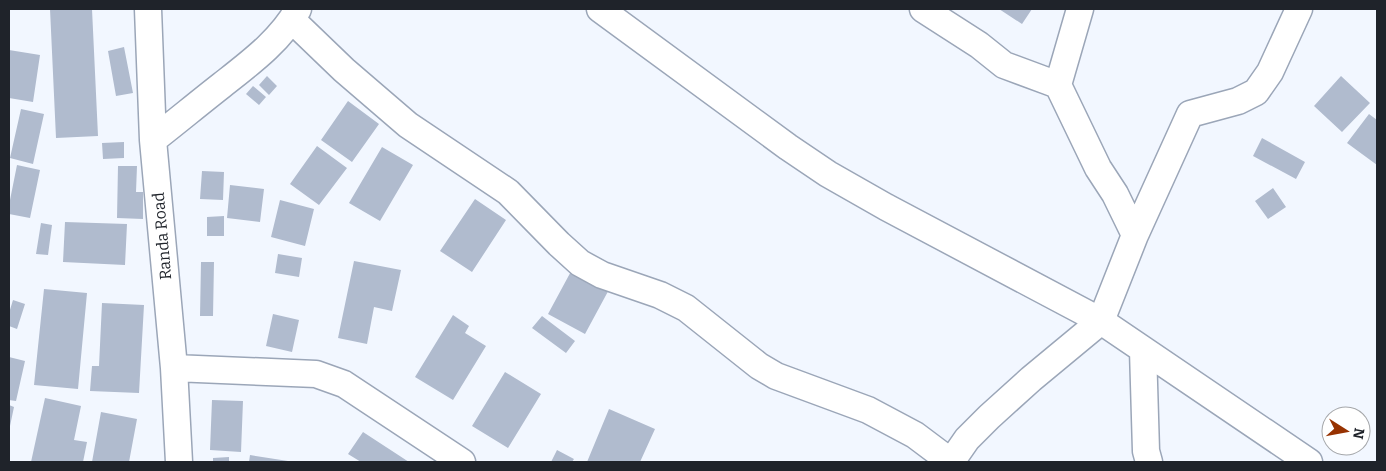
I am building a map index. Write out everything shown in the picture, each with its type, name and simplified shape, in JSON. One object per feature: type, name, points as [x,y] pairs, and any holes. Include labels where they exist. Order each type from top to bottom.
[{"type":"street","name":"Randa Road","points":[[148,9],[153,140],[174,368],[179,462]]},
{"type":"street","points":[[600,9],[788,148],[828,174],[886,207],[1101,321],[1309,462]]},
{"type":"street","points":[[923,9],[979,45],[1004,65],[1058,85]]},
{"type":"street","points":[[1080,9],[1058,85],[1098,168],[1115,194],[1135,235]]},
{"type":"street","points":[[153,140],[245,67],[275,39],[295,14],[344,70],[408,125],[508,192],[559,244],[580,262],[602,275],[660,295],[686,308],[759,366],[776,376],[868,410],[915,435],[952,462],[968,439],[989,417],[1031,379],[1101,321],[1135,235],[1190,114],[1238,101],[1256,92],[1270,72],[1299,9]]},
{"type":"street","points":[[1143,350],[1146,451],[1149,462]]},
{"type":"street","points":[[174,368],[316,374],[344,384],[462,462]]},
{"type":"building","points":[[50,9],[92,9],[98,136],[56,138]]},
{"type":"building","points":[[999,9],[1032,9],[1022,24]]},
{"type":"building","points":[[124,47],[133,93],[116,96],[108,51]]},
{"type":"building","points":[[9,50],[40,55],[33,102],[9,98]]},
{"type":"building","points":[[267,76],[277,86],[269,95],[259,85]]},
{"type":"building","points":[[1341,76],[1370,103],[1342,132],[1314,106]]},
{"type":"building","points":[[253,86],[266,97],[259,105],[246,94]]},
{"type":"building","points":[[348,101],[379,124],[352,162],[321,140]]},
{"type":"building","points":[[21,109],[44,114],[33,164],[10,158]]},
{"type":"building","points":[[1369,114],[1377,120],[1377,165],[1347,143]]},
{"type":"building","points":[[1262,138],[1305,162],[1296,179],[1253,156]]},
{"type":"building","points":[[124,142],[124,158],[103,159],[102,143]]},
{"type":"building","points":[[317,146],[347,168],[319,205],[290,184]]},
{"type":"building","points":[[382,147],[413,165],[380,221],[349,203]]},
{"type":"building","points":[[17,165],[40,170],[30,218],[9,214]]},
{"type":"building","points":[[118,166],[137,166],[136,192],[143,192],[143,219],[117,218]]},
{"type":"building","points":[[202,171],[224,172],[223,200],[200,199]]},
{"type":"building","points":[[230,185],[264,189],[260,222],[227,218]]},
{"type":"building","points":[[1273,188],[1286,207],[1268,219],[1255,201]]},
{"type":"building","points":[[475,199],[506,220],[472,272],[440,251]]},
{"type":"building","points":[[280,200],[314,209],[305,246],[271,237]]},
{"type":"building","points":[[224,216],[224,236],[207,236],[207,217]]},
{"type":"building","points":[[65,222],[127,224],[125,265],[63,262]]},
{"type":"building","points":[[41,223],[52,225],[48,255],[36,254]]},
{"type":"building","points":[[278,254],[302,258],[299,277],[275,273]]},
{"type":"building","points":[[354,261],[401,270],[392,311],[374,307],[367,344],[338,338]]},
{"type":"building","points":[[201,262],[214,262],[213,316],[200,316]]},
{"type":"building","points":[[575,264],[612,284],[585,334],[548,314]]},
{"type":"building","points":[[44,289],[87,293],[78,389],[34,385]]},
{"type":"building","points":[[13,300],[25,304],[17,329],[9,326],[9,313]]},
{"type":"building","points":[[102,303],[144,305],[139,393],[90,391],[92,366],[99,366]]},
{"type":"building","points":[[273,314],[299,320],[292,352],[266,346]]},
{"type":"building","points":[[453,315],[469,326],[465,333],[486,346],[453,400],[415,377]]},
{"type":"building","points":[[542,316],[575,341],[566,353],[532,328]]},
{"type":"building","points":[[9,357],[25,361],[16,401],[9,400]]},
{"type":"building","points":[[505,372],[541,394],[508,448],[472,426]]},
{"type":"building","points":[[45,398],[81,406],[74,440],[87,442],[83,462],[31,462]]},
{"type":"building","points":[[212,400],[243,401],[241,452],[210,450]]},
{"type":"building","points":[[9,405],[14,407],[10,426],[9,426]]},
{"type":"building","points":[[609,409],[655,429],[640,462],[587,462]]},
{"type":"building","points":[[101,412],[137,419],[129,462],[92,462]]},
{"type":"building","points":[[363,432],[409,462],[361,462],[348,454]]},
{"type":"building","points":[[557,450],[574,459],[572,462],[551,462]]},
{"type":"building","points":[[250,455],[288,461],[288,462],[249,462]]},
{"type":"building","points":[[229,457],[229,462],[213,462],[213,458]]}]
